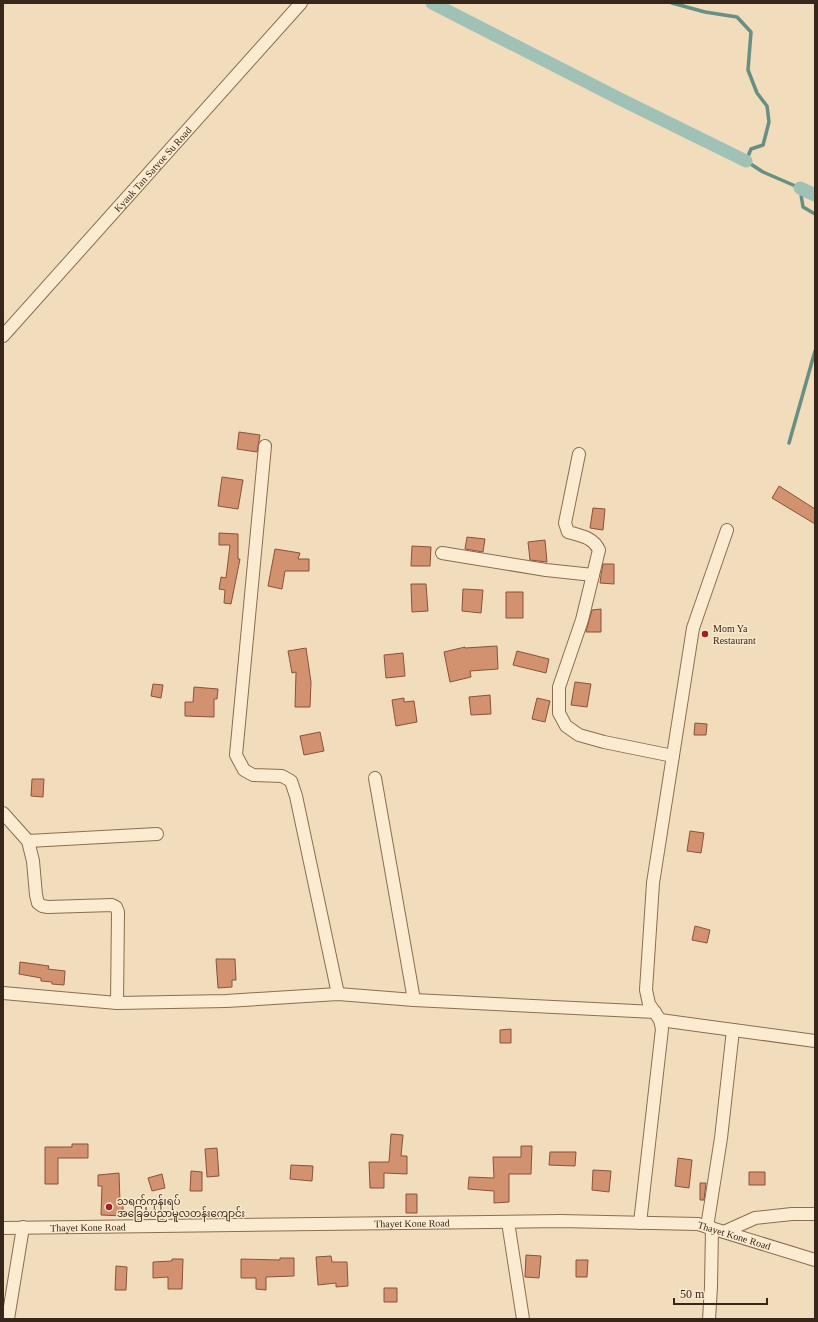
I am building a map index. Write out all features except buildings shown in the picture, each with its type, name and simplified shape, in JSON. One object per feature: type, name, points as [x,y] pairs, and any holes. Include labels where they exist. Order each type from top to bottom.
[{"type":"street","name":"Kyauk Tan Satyoe Su Road","points":[[3,336],[301,3]]},
{"type":"street","points":[[265,446],[236,754],[244,770],[253,775],[282,776],[291,781],[296,796],[338,994]]},
{"type":"street","points":[[579,454],[565,523],[568,532],[587,538],[596,544],[599,550],[582,620],[559,687],[558,713],[566,726],[579,735],[604,742],[673,756]]},
{"type":"street","points":[[640,1223],[662,1029],[650,1004],[646,990],[653,883],[693,628],[727,530]]},
{"type":"street","points":[[442,553],[546,570],[593,575]]},
{"type":"street","points":[[375,778],[414,1000]]},
{"type":"street","points":[[3,813],[28,841],[33,861],[38,903],[42,906],[48,907],[112,905],[116,907],[118,912],[117,1003]]},
{"type":"street","points":[[28,841],[157,834]]},
{"type":"street","points":[[3,993],[117,1003],[226,1001],[338,994],[657,1016],[733,1030],[815,1041]]},
{"type":"street","points":[[709,1319],[711,1287],[710,1227],[733,1030]]},
{"type":"street","points":[[724,1232],[755,1218],[792,1214],[815,1214]]},
{"type":"street","name":"Thayet Kone Road","points":[[3,1228],[560,1221],[698,1224],[815,1260]]},
{"type":"street","points":[[508,1222],[523,1319]]},
{"type":"street","points":[[8,1319],[23,1227]]},
{"type":"waterway","points":[[432,3],[620,99],[746,161]]},
{"type":"waterway","points":[[672,3],[705,12],[737,17],[751,32],[748,70],[757,93],[767,106],[769,122],[763,145],[751,149],[746,161],[763,172],[800,188],[803,207],[815,214]]},
{"type":"waterway","points":[[800,188],[815,195]]},
{"type":"waterway","points":[[789,443],[815,351]]},
{"type":"place","name":"Mom Ya Restaurant","points":[[705,634]]},
{"type":"place","name":"သရက်ကုန်းရပ် အခြေခံပညာမူလတန်းကျောင်း","points":[[109,1207]]}]
